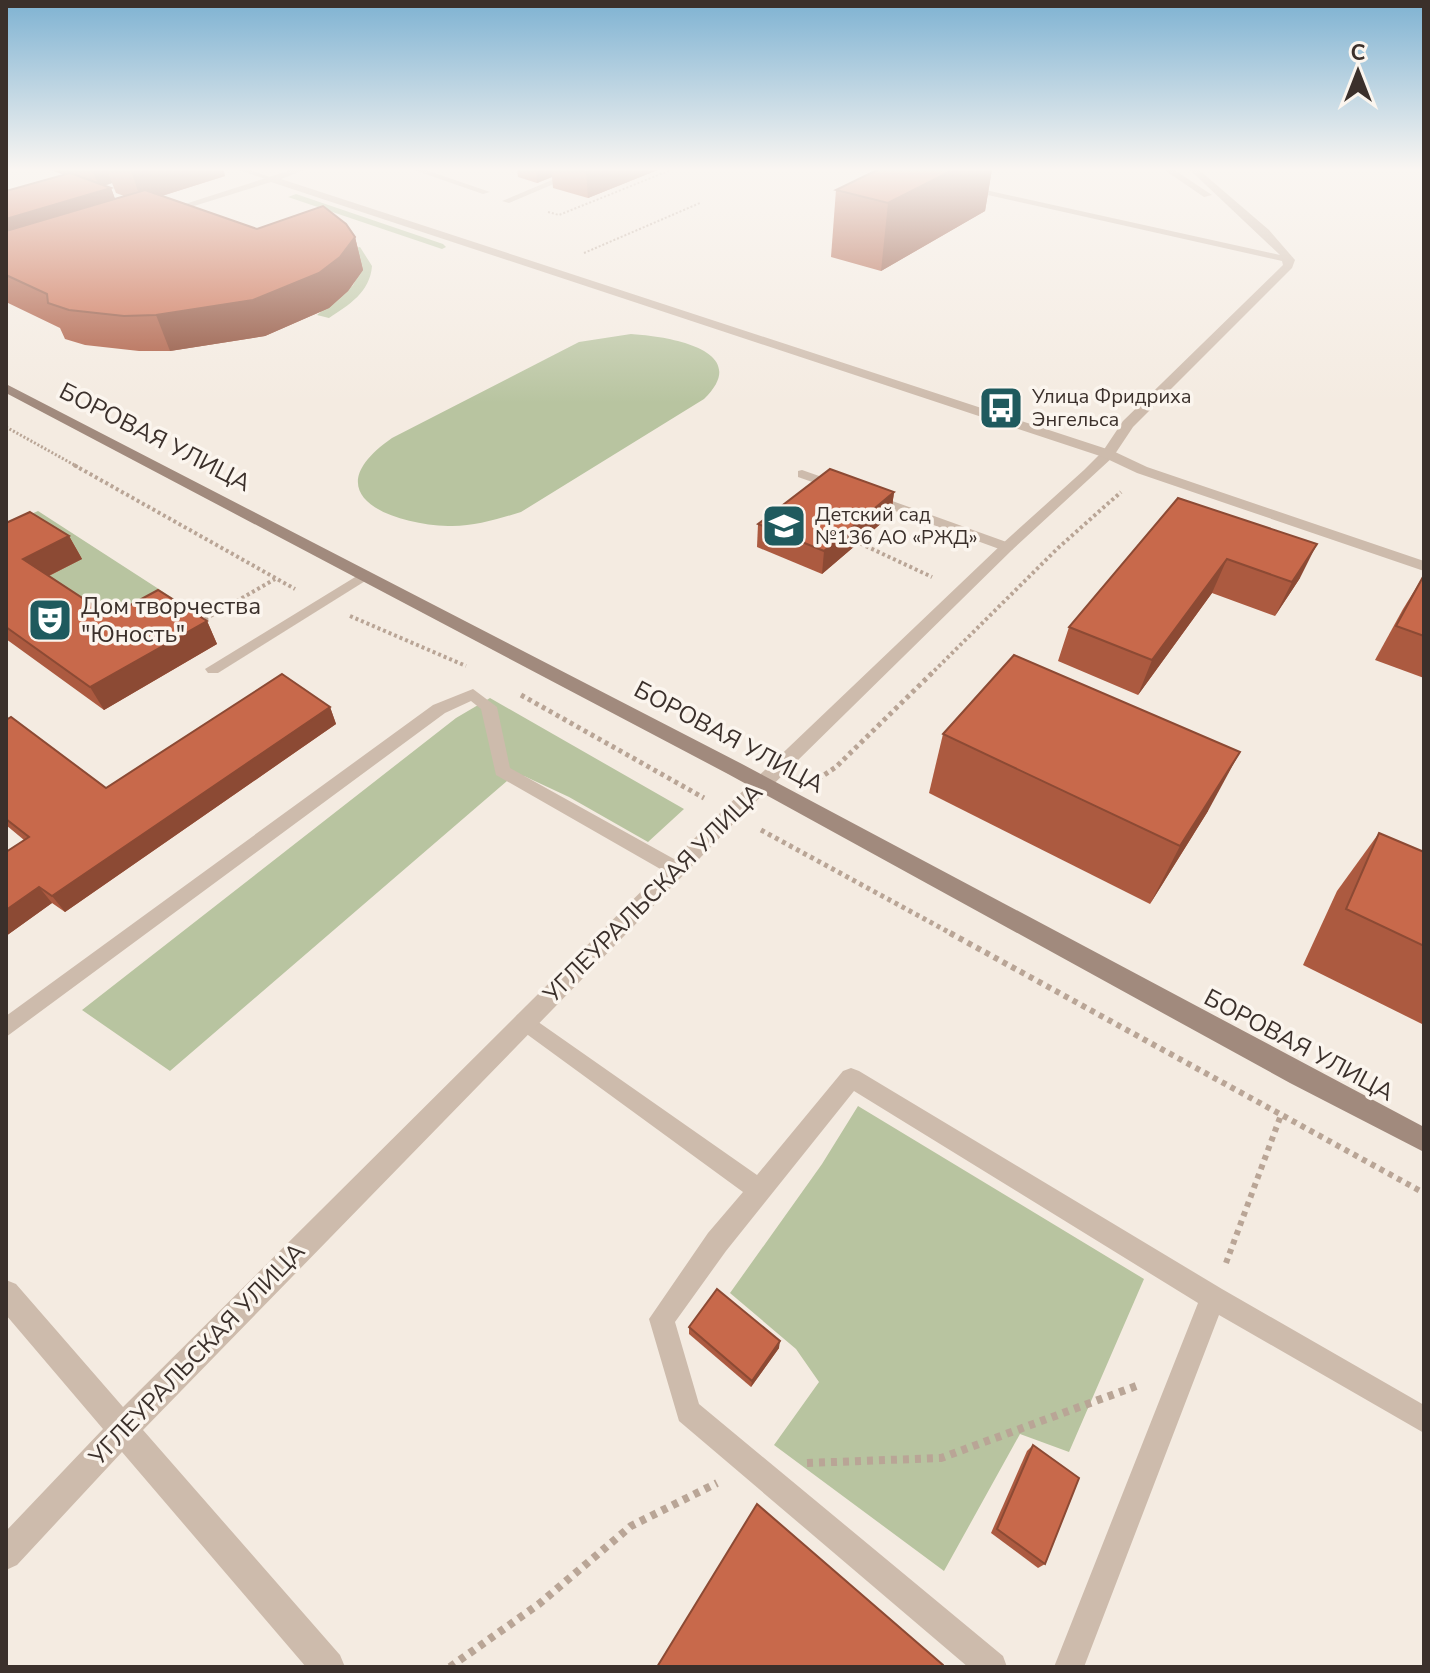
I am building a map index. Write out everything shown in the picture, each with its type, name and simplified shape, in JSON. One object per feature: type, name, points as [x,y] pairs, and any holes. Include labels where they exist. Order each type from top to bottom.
[{"type":"main road","name":"БОРОВАЯ УЛИЦА","points":[[6,388],[762,783],[1284,1068],[1424,1140]]},
{"type":"street","points":[[479,247],[1108,454],[1142,470],[1424,566]]},
{"type":"street","points":[[1232,247],[1290,260]]},
{"type":"street","points":[[1282,247],[1290,260]]},
{"type":"street","name":"УГЛЕУРАЛЬСКАЯ УЛИЦА","points":[[6,1554],[123,1429],[524,1021],[762,783],[1108,454],[1128,424],[1290,260]]},
{"type":"street","points":[[6,1294],[328,1667]]},
{"type":"lane","points":[[802,474],[1007,547]]},
{"type":"lane","points":[[213,669],[365,575]]},
{"type":"lane","points":[[6,1028],[439,709],[473,694],[489,707],[502,771],[676,869]]},
{"type":"lane","points":[[524,1021],[758,1189]]},
{"type":"lane","points":[[992,1667],[688,1412],[662,1319],[758,1189],[851,1078],[1213,1298],[1424,1420]]},
{"type":"lane","points":[[1069,1667],[1213,1298]]},
{"type":"path","points":[[583,254],[599,247]]},
{"type":"path","points":[[788,798],[836,767],[1028,576],[1121,492]]},
{"type":"path","points":[[855,541],[941,581]]},
{"type":"path","points":[[191,627],[275,578]]},
{"type":"path","points":[[1213,1298],[1281,1115]]},
{"type":"green space","points":[[360,247],[372,266],[367,283],[351,303],[329,318],[317,315],[356,279],[347,250]]},
{"type":"green space","points":[[631,334],[664,338],[699,348],[712,357],[719,368],[717,382],[704,399],[521,512],[467,525],[425,524],[383,512],[368,502],[359,489],[359,475],[369,457],[392,438],[579,342]]},
{"type":"green space","points":[[38,511],[185,606],[123,639],[36,582],[81,559],[6,525]]},
{"type":"green space","points":[[490,698],[684,809],[648,842],[569,797],[524,776],[507,781],[170,1071],[82,1010],[456,718]]},
{"type":"green space","points":[[858,1106],[1144,1279],[1069,1452],[1020,1434],[944,1571],[774,1445],[819,1382],[796,1349],[730,1293],[822,1164]]},
{"type":"building","points":[[6,247],[347,247],[319,273],[253,300],[156,315],[124,316],[69,310],[48,303],[47,294],[6,275]]},
{"type":"building","points":[[830,469],[894,492],[824,551],[758,524]]},
{"type":"building","points":[[1178,498],[1317,544],[1292,582],[1227,559],[1152,660],[1069,627]]},
{"type":"building","name":"Дом творчества \"Юность\"","points":[[30,512],[69,536],[23,559],[110,616],[158,590],[207,621],[90,687],[6,627],[6,523]]},
{"type":"building","points":[[1424,575],[1424,636],[1396,626]]},
{"type":"building","points":[[1014,655],[1240,752],[1180,846],[943,734]]},
{"type":"building","points":[[282,674],[330,707],[52,896],[39,887],[6,910],[6,852],[29,837],[6,819],[6,720],[11,717],[106,788]]},
{"type":"building","points":[[1379,833],[1424,852],[1424,946],[1346,909]]},
{"type":"building","points":[[717,1289],[780,1341],[752,1381],[689,1327]]},
{"type":"building","points":[[1033,1445],[1079,1478],[1045,1564],[997,1529]]},
{"type":"building","points":[[757,1504],[943,1665],[943,1667],[657,1667]]},
{"type":"place","name":"Улица Фридриха Энгельса","points":[[1001,408]]},
{"type":"place","name":"Детский сад №136 АО «РЖД»","points":[[784,526]]},
{"type":"place","name":"Дом творчества \"Юность\"","points":[[50,620]]}]
